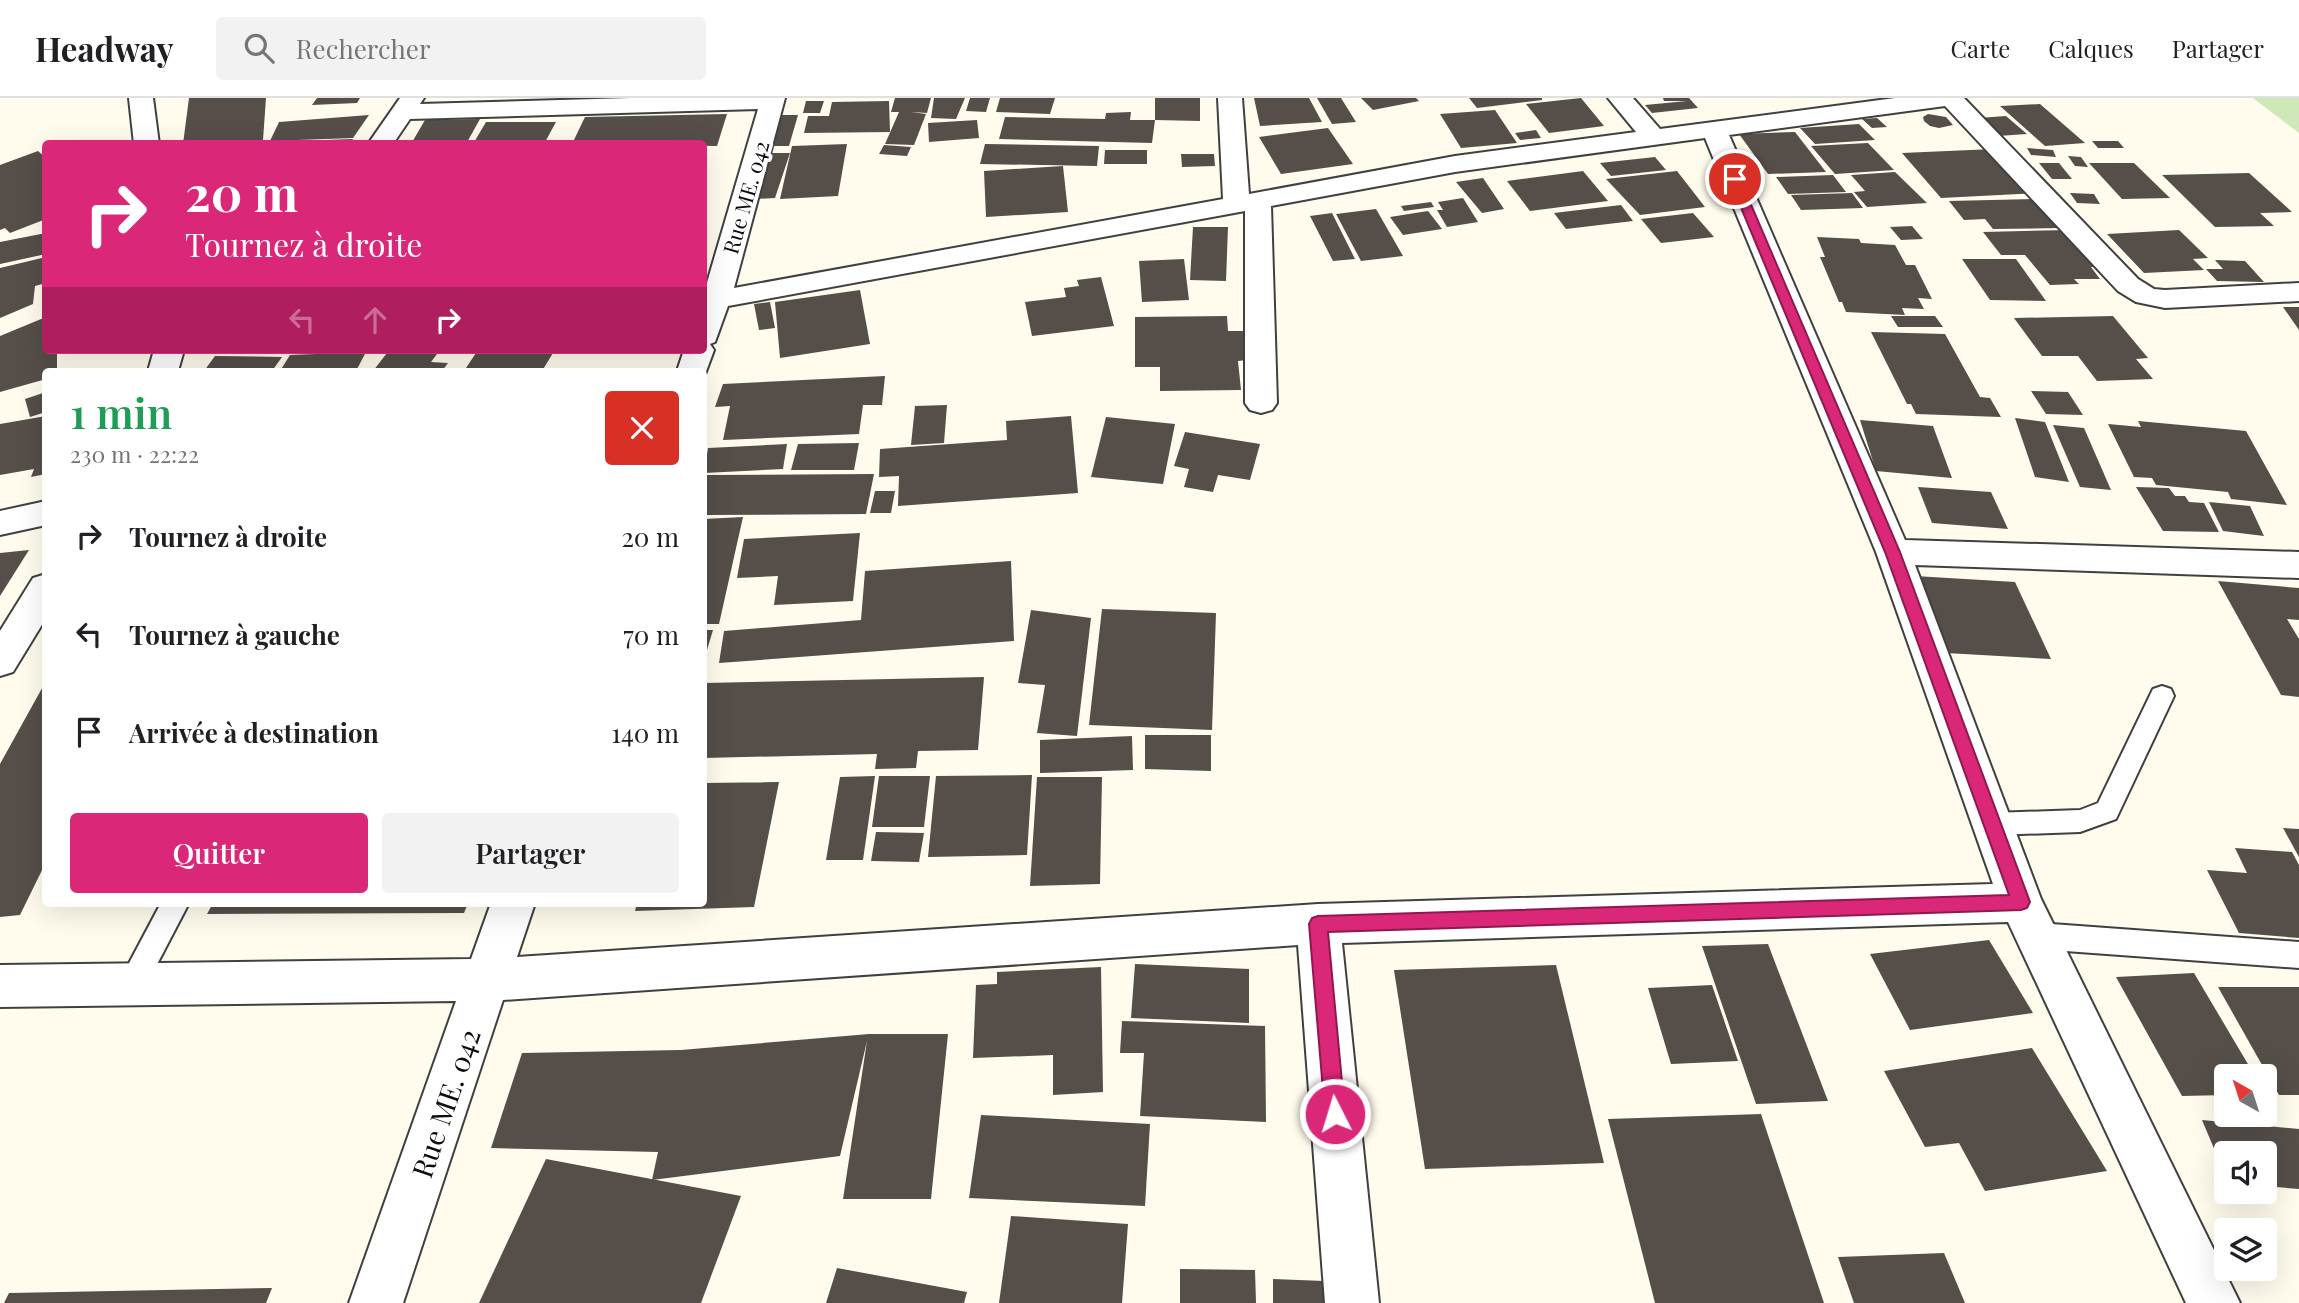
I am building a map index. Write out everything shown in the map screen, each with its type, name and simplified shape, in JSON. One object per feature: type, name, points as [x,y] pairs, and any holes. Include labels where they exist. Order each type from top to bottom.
[{"type":"street","points":[[142,98],[147,140]]},
{"type":"street","points":[[1230,98],[1247,201],[1261,403]]},
{"type":"street","points":[[1620,98],[1654,138]]},
{"type":"street","points":[[716,300],[1455,164],[1950,98],[2128,285],[2146,296],[2165,299],[2299,292]]},
{"type":"street","points":[[383,140],[408,105],[773,99]]},
{"type":"street","name":"Rue ME. 042","points":[[707,327],[773,99]]},
{"type":"street","points":[[1714,130],[1893,552],[2029,919],[2213,1303]]},
{"type":"street","points":[[0,523],[42,514]]},
{"type":"street","points":[[1893,552],[2299,565]]},
{"type":"street","points":[[0,663],[42,594]]},
{"type":"street","name":"Rue ME. 042","points":[[376,1303],[512,907]]},
{"type":"street","points":[[0,986],[487,980],[1318,924],[2029,919]]},
{"type":"street","points":[[1318,924],[1352,1303]]},
{"type":"lane","points":[[1992,824],[2080,821],[2107,811],[2162,696]]},
{"type":"lane","points":[[132,984],[172,907]]},
{"type":"lane","points":[[2029,919],[2299,955]]},
{"type":"green space","points":[[2253,98],[2299,98],[2299,133]]},
{"type":"building","points":[[189,98],[266,98],[263,140],[184,140]]},
{"type":"building","points":[[317,98],[360,98],[357,103],[312,105]]},
{"type":"building","points":[[895,98],[931,98],[927,113],[911,112],[926,114],[914,145],[885,144],[899,112],[891,112]]},
{"type":"building","points":[[934,98],[965,98],[956,119],[931,118]]},
{"type":"building","points":[[970,98],[990,98],[986,112],[966,111]]},
{"type":"building","points":[[1000,98],[1055,98],[1050,114],[996,112]]},
{"type":"building","points":[[1155,98],[1200,98],[1200,121],[1155,120]]},
{"type":"building","points":[[1254,98],[1309,98],[1322,122],[1260,126]]},
{"type":"building","points":[[1317,98],[1341,98],[1356,122],[1332,124]]},
{"type":"building","points":[[1361,98],[1416,98],[1419,101],[1373,110]]},
{"type":"building","points":[[1469,98],[1542,98],[1542,100],[1477,108]]},
{"type":"building","points":[[1581,98],[1604,126],[1549,133],[1526,104]]},
{"type":"building","points":[[1663,98],[1689,98],[1698,108],[1652,113],[1645,105],[1687,101],[1664,101]]},
{"type":"building","points":[[806,101],[824,101],[820,113],[803,113]]},
{"type":"building","points":[[889,101],[890,132],[804,133],[808,116],[829,116],[832,102]]},
{"type":"building","points":[[2040,104],[2085,143],[2045,146],[2000,106]]},
{"type":"building","points":[[1495,110],[1517,143],[1461,148],[1440,114]]},
{"type":"building","points":[[1131,112],[1130,120],[1155,120],[1152,143],[999,139],[1005,117],[1105,119],[1106,113]]},
{"type":"building","points":[[727,114],[717,146],[707,146],[707,140],[574,140],[585,117]]},
{"type":"building","points":[[1928,114],[1946,117],[1953,125],[1939,128],[1930,126],[1923,117]]},
{"type":"building","points":[[369,115],[353,138],[270,140],[279,122]]},
{"type":"building","points":[[782,115],[798,115],[789,146],[772,146]]},
{"type":"building","points":[[2006,116],[2027,134],[1998,136],[1978,118]]},
{"type":"building","points":[[1877,118],[1887,127],[1872,128],[1862,119]]},
{"type":"building","points":[[480,119],[468,140],[413,140],[425,120]]},
{"type":"building","points":[[977,120],[979,138],[929,142],[928,123]]},
{"type":"building","points":[[486,122],[556,122],[546,140],[475,140]]},
{"type":"building","points":[[1859,124],[1875,140],[1815,144],[1800,128]]},
{"type":"building","points":[[1328,128],[1353,164],[1281,174],[1259,137]]},
{"type":"building","points":[[1536,130],[1541,138],[1520,140],[1515,133]]},
{"type":"building","points":[[1795,132],[1826,172],[1768,174],[1739,134]]},
{"type":"building","points":[[2092,141],[2118,141],[2124,148],[2098,148]]},
{"type":"building","points":[[1868,143],[1894,170],[1835,174],[1811,146]]},
{"type":"building","points":[[847,144],[838,196],[780,199],[792,146]]},
{"type":"building","points":[[985,144],[1099,146],[1097,166],[980,164]]},
{"type":"building","points":[[884,145],[911,147],[907,156],[879,154]]},
{"type":"building","points":[[2027,148],[2053,150],[2056,157],[2031,155]]},
{"type":"building","points":[[1994,149],[2037,193],[1941,198],[1902,153]]},
{"type":"building","points":[[1105,150],[1147,150],[1147,164],[1104,164]]},
{"type":"building","points":[[38,151],[42,154],[42,221],[10,233],[5,228],[0,230],[0,165]]},
{"type":"building","points":[[771,153],[790,153],[775,198],[756,199]]},
{"type":"building","points":[[1181,154],[1214,154],[1215,166],[1182,167]]},
{"type":"building","points":[[2068,156],[2081,157],[2088,167],[2075,166]]},
{"type":"building","points":[[1655,157],[1666,170],[1611,176],[1600,163]]},
{"type":"building","points":[[2039,163],[2059,163],[2072,179],[2052,179]]},
{"type":"building","points":[[2089,163],[2134,163],[2170,198],[2122,199]]},
{"type":"building","points":[[1063,166],[1068,212],[986,217],[984,171]]},
{"type":"building","points":[[1583,171],[1608,201],[1530,211],[1507,181]]},
{"type":"building","points":[[1677,171],[1705,207],[1640,215],[1606,179]]},
{"type":"building","points":[[1895,172],[1927,203],[1867,207],[1854,192],[1865,191],[1851,175]]},
{"type":"building","points":[[2249,173],[2292,212],[2260,213],[2274,226],[2215,227],[2162,175]]},
{"type":"building","points":[[1833,175],[1846,192],[1788,194],[1776,177]]},
{"type":"building","points":[[1483,178],[1504,209],[1482,213],[1456,182]]},
{"type":"building","points":[[1852,193],[1863,208],[1801,210],[1791,195]]},
{"type":"building","points":[[2070,193],[2094,194],[2100,204],[2077,203]]},
{"type":"building","points":[[1463,198],[1478,222],[1447,227],[1437,210],[1443,210],[1438,202]]},
{"type":"building","points":[[2035,199],[2060,228],[1993,229],[1985,219],[1964,220],[1949,201]]},
{"type":"building","points":[[1431,202],[1434,207],[1404,211],[1401,206]]},
{"type":"building","points":[[1621,205],[1633,221],[1566,229],[1554,213]]},
{"type":"building","points":[[1376,209],[1403,256],[1361,261],[1336,214]]},
{"type":"building","points":[[1428,211],[1442,229],[1403,235],[1390,217]]},
{"type":"building","points":[[1332,213],[1355,259],[1333,261],[1310,216]]},
{"type":"building","points":[[1693,213],[1714,237],[1661,243],[1641,219]]},
{"type":"building","points":[[1912,226],[1923,239],[1901,240],[1890,227]]},
{"type":"building","points":[[1193,227],[1228,227],[1226,281],[1190,280]]},
{"type":"building","points":[[2069,230],[2101,267],[2091,267],[2100,279],[2074,279],[2079,284],[2050,285],[2025,255],[2001,255],[1983,232]]},
{"type":"building","points":[[2179,230],[2208,258],[2193,259],[2204,270],[2144,273],[2107,234]]},
{"type":"building","points":[[42,234],[42,255],[0,264],[0,242]]},
{"type":"building","points":[[1817,237],[1859,239],[1861,243],[1895,245],[1906,265],[1915,265],[1932,299],[1918,298],[1924,309],[1902,308],[1905,315],[1846,312],[1820,257],[1825,257]]},
{"type":"building","points":[[42,258],[42,284],[35,286],[33,304],[0,318],[0,268]]},
{"type":"building","points":[[1184,259],[1189,300],[1142,302],[1139,261]]},
{"type":"building","points":[[1962,259],[2016,259],[2046,301],[1990,300]]},
{"type":"building","points":[[2215,260],[2245,261],[2264,282],[2217,281],[2206,269],[2223,269]]},
{"type":"building","points":[[1101,277],[1114,326],[1032,336],[1025,302],[1066,297],[1064,288],[1079,286],[1077,280]]},
{"type":"building","points":[[860,290],[870,344],[780,358],[775,302]]},
{"type":"building","points":[[770,302],[775,328],[759,330],[754,304]]},
{"type":"building","points":[[2283,307],[2299,307],[2299,330]]},
{"type":"building","points":[[1227,316],[1228,331],[1245,331],[1247,360],[1238,361],[1241,390],[1160,391],[1160,367],[1135,367],[1135,317]]},
{"type":"building","points":[[1891,316],[1935,316],[1943,327],[1898,327]]},
{"type":"building","points":[[2113,316],[2148,358],[2136,359],[2153,379],[2097,381],[2078,356],[2042,356],[2014,318]]},
{"type":"building","points":[[42,319],[42,354],[57,354],[57,368],[42,368],[42,380],[0,392],[0,336]]},
{"type":"building","points":[[1871,332],[1945,334],[1980,397],[1990,398],[2001,417],[1916,414],[1911,404],[1907,404]]},
{"type":"building","points":[[365,354],[358,368],[282,368],[290,355]]},
{"type":"building","points":[[386,354],[437,354],[431,362],[448,363],[444,368],[375,368]]},
{"type":"building","points":[[475,354],[552,354],[544,368],[466,368]]},
{"type":"building","points":[[215,356],[282,357],[274,368],[206,368]]},
{"type":"building","points":[[885,376],[882,405],[863,405],[859,434],[723,440],[730,406],[715,407],[723,384]]},
{"type":"building","points":[[2031,391],[2068,392],[2083,415],[2046,414]]},
{"type":"building","points":[[42,393],[42,413],[30,417],[25,399]]},
{"type":"building","points":[[947,405],[944,443],[911,445],[915,406]]},
{"type":"building","points":[[1071,416],[1078,493],[898,506],[899,476],[879,477],[880,449],[1007,440],[1006,421]]},
{"type":"building","points":[[42,417],[42,475],[31,477],[34,469],[0,475],[0,424]]},
{"type":"building","points":[[1106,417],[1175,424],[1163,484],[1091,477]]},
{"type":"building","points":[[2015,418],[2045,422],[2069,482],[2035,477]]},
{"type":"building","points":[[1860,420],[1933,426],[1952,478],[1876,471]]},
{"type":"building","points":[[2138,421],[2246,431],[2287,505],[2231,499],[2228,492],[2156,485],[2152,478],[2134,477],[2108,424],[2141,427]]},
{"type":"building","points":[[2053,425],[2084,428],[2111,490],[2080,487]]},
{"type":"building","points":[[1185,432],[1260,444],[1250,480],[1218,475],[1213,492],[1184,487],[1189,469],[1174,466]]},
{"type":"building","points":[[859,443],[854,470],[791,470],[798,444]]},
{"type":"building","points":[[787,444],[783,469],[707,473],[708,448]]},
{"type":"building","points":[[874,474],[866,514],[707,515],[707,475]]},
{"type":"building","points":[[1918,487],[1991,492],[2008,529],[1932,523]]},
{"type":"building","points":[[2136,487],[2169,488],[2175,496],[2185,496],[2189,502],[2204,503],[2219,532],[2163,531]]},
{"type":"building","points":[[875,491],[895,491],[891,513],[870,513]]},
{"type":"building","points":[[2209,502],[2250,506],[2264,536],[2223,531]]},
{"type":"building","points":[[743,517],[719,624],[707,624],[707,519]]},
{"type":"building","points":[[860,533],[853,601],[774,605],[778,576],[737,578],[744,539]]},
{"type":"building","points":[[29,550],[0,596],[0,553]]},
{"type":"building","points":[[1011,561],[1014,641],[719,663],[724,631],[861,620],[865,571]]},
{"type":"building","points":[[1915,576],[2015,582],[2051,659],[1946,653]]},
{"type":"building","points":[[2218,581],[2299,588],[2299,620],[2287,619],[2299,639],[2299,697],[2281,695]]},
{"type":"building","points":[[1102,609],[1216,613],[1212,730],[1089,725]]},
{"type":"building","points":[[1031,610],[1091,618],[1077,736],[1037,733],[1045,685],[1018,683]]},
{"type":"building","points":[[707,630],[713,630],[707,650]]},
{"type":"building","points":[[984,677],[978,750],[918,751],[916,768],[875,769],[877,754],[707,758],[707,683]]},
{"type":"building","points":[[42,688],[42,870],[20,915],[0,917],[0,764]]},
{"type":"building","points":[[1145,735],[1211,735],[1211,771],[1145,769]]},
{"type":"building","points":[[1132,736],[1133,770],[1040,773],[1040,740]]},
{"type":"building","points":[[1032,775],[1027,855],[928,857],[936,776]]},
{"type":"building","points":[[875,776],[863,860],[826,860],[840,777]]},
{"type":"building","points":[[879,776],[930,776],[924,827],[872,827]]},
{"type":"building","points":[[1037,777],[1102,777],[1100,884],[1030,886]]},
{"type":"building","points":[[779,782],[754,907],[635,911],[636,907],[707,907],[707,783]]},
{"type":"building","points":[[2283,828],[2299,829],[2299,857]]},
{"type":"building","points":[[876,832],[924,833],[919,862],[871,861]]},
{"type":"building","points":[[2235,848],[2292,852],[2299,865],[2299,938],[2239,933],[2207,870],[2247,873]]},
{"type":"building","points":[[211,907],[466,907],[464,913],[207,914]]},
{"type":"building","points":[[1989,940],[2033,1013],[1910,1030],[1870,954]]},
{"type":"building","points":[[1768,944],[1828,1101],[1756,1104],[1702,946]]},
{"type":"building","points":[[1135,964],[1249,969],[1249,1023],[1131,1018]]},
{"type":"building","points":[[1556,965],[1604,1163],[1425,1169],[1394,970]]},
{"type":"building","points":[[1101,967],[1103,1092],[1053,1095],[1053,1055],[973,1058],[976,985],[997,984],[997,972]]},
{"type":"building","points":[[2194,973],[2248,1064],[2214,1064],[2214,1095],[2182,1096],[2116,977]]},
{"type":"building","points":[[1712,985],[1738,1061],[1671,1064],[1648,988]]},
{"type":"building","points":[[2218,987],[2299,987],[2299,1095],[2279,1095],[2277,1064],[2261,1064]]},
{"type":"building","points":[[1122,1021],[1265,1026],[1266,1122],[1140,1116],[1144,1053],[1120,1053]]},
{"type":"building","points":[[869,1034],[948,1034],[931,1199],[843,1199],[867,1041],[840,1156],[652,1180],[658,1152],[491,1148],[522,1053],[681,1050]]},
{"type":"building","points":[[2032,1048],[2107,1171],[1985,1191],[1959,1143],[1925,1147],[1884,1071]]},
{"type":"building","points":[[1761,1114],[1824,1303],[1655,1303],[1608,1119]]},
{"type":"building","points":[[981,1115],[1150,1124],[1145,1206],[969,1198]]},
{"type":"building","points":[[2202,1120],[2214,1121],[2214,1127],[2299,1129],[2299,1189],[2277,1187],[2277,1141],[2214,1141],[2214,1148]]},
{"type":"building","points":[[546,1159],[741,1196],[701,1303],[479,1303]]},
{"type":"building","points":[[1011,1216],[1128,1224],[1122,1303],[999,1303]]},
{"type":"building","points":[[1944,1253],[1965,1303],[1854,1303],[1838,1257]]},
{"type":"building","points":[[837,1268],[967,1292],[964,1303],[826,1303]]},
{"type":"building","points":[[1180,1269],[1255,1270],[1256,1303],[1180,1303]]},
{"type":"building","points":[[1273,1279],[1324,1281],[1324,1303],[1273,1303]]},
{"type":"building","points":[[272,1288],[266,1303],[4,1303],[9,1293]]},
{"type":"route","points":[[1335,1114],[1318,924],[2021,902],[1893,552],[1735,179]]}]
